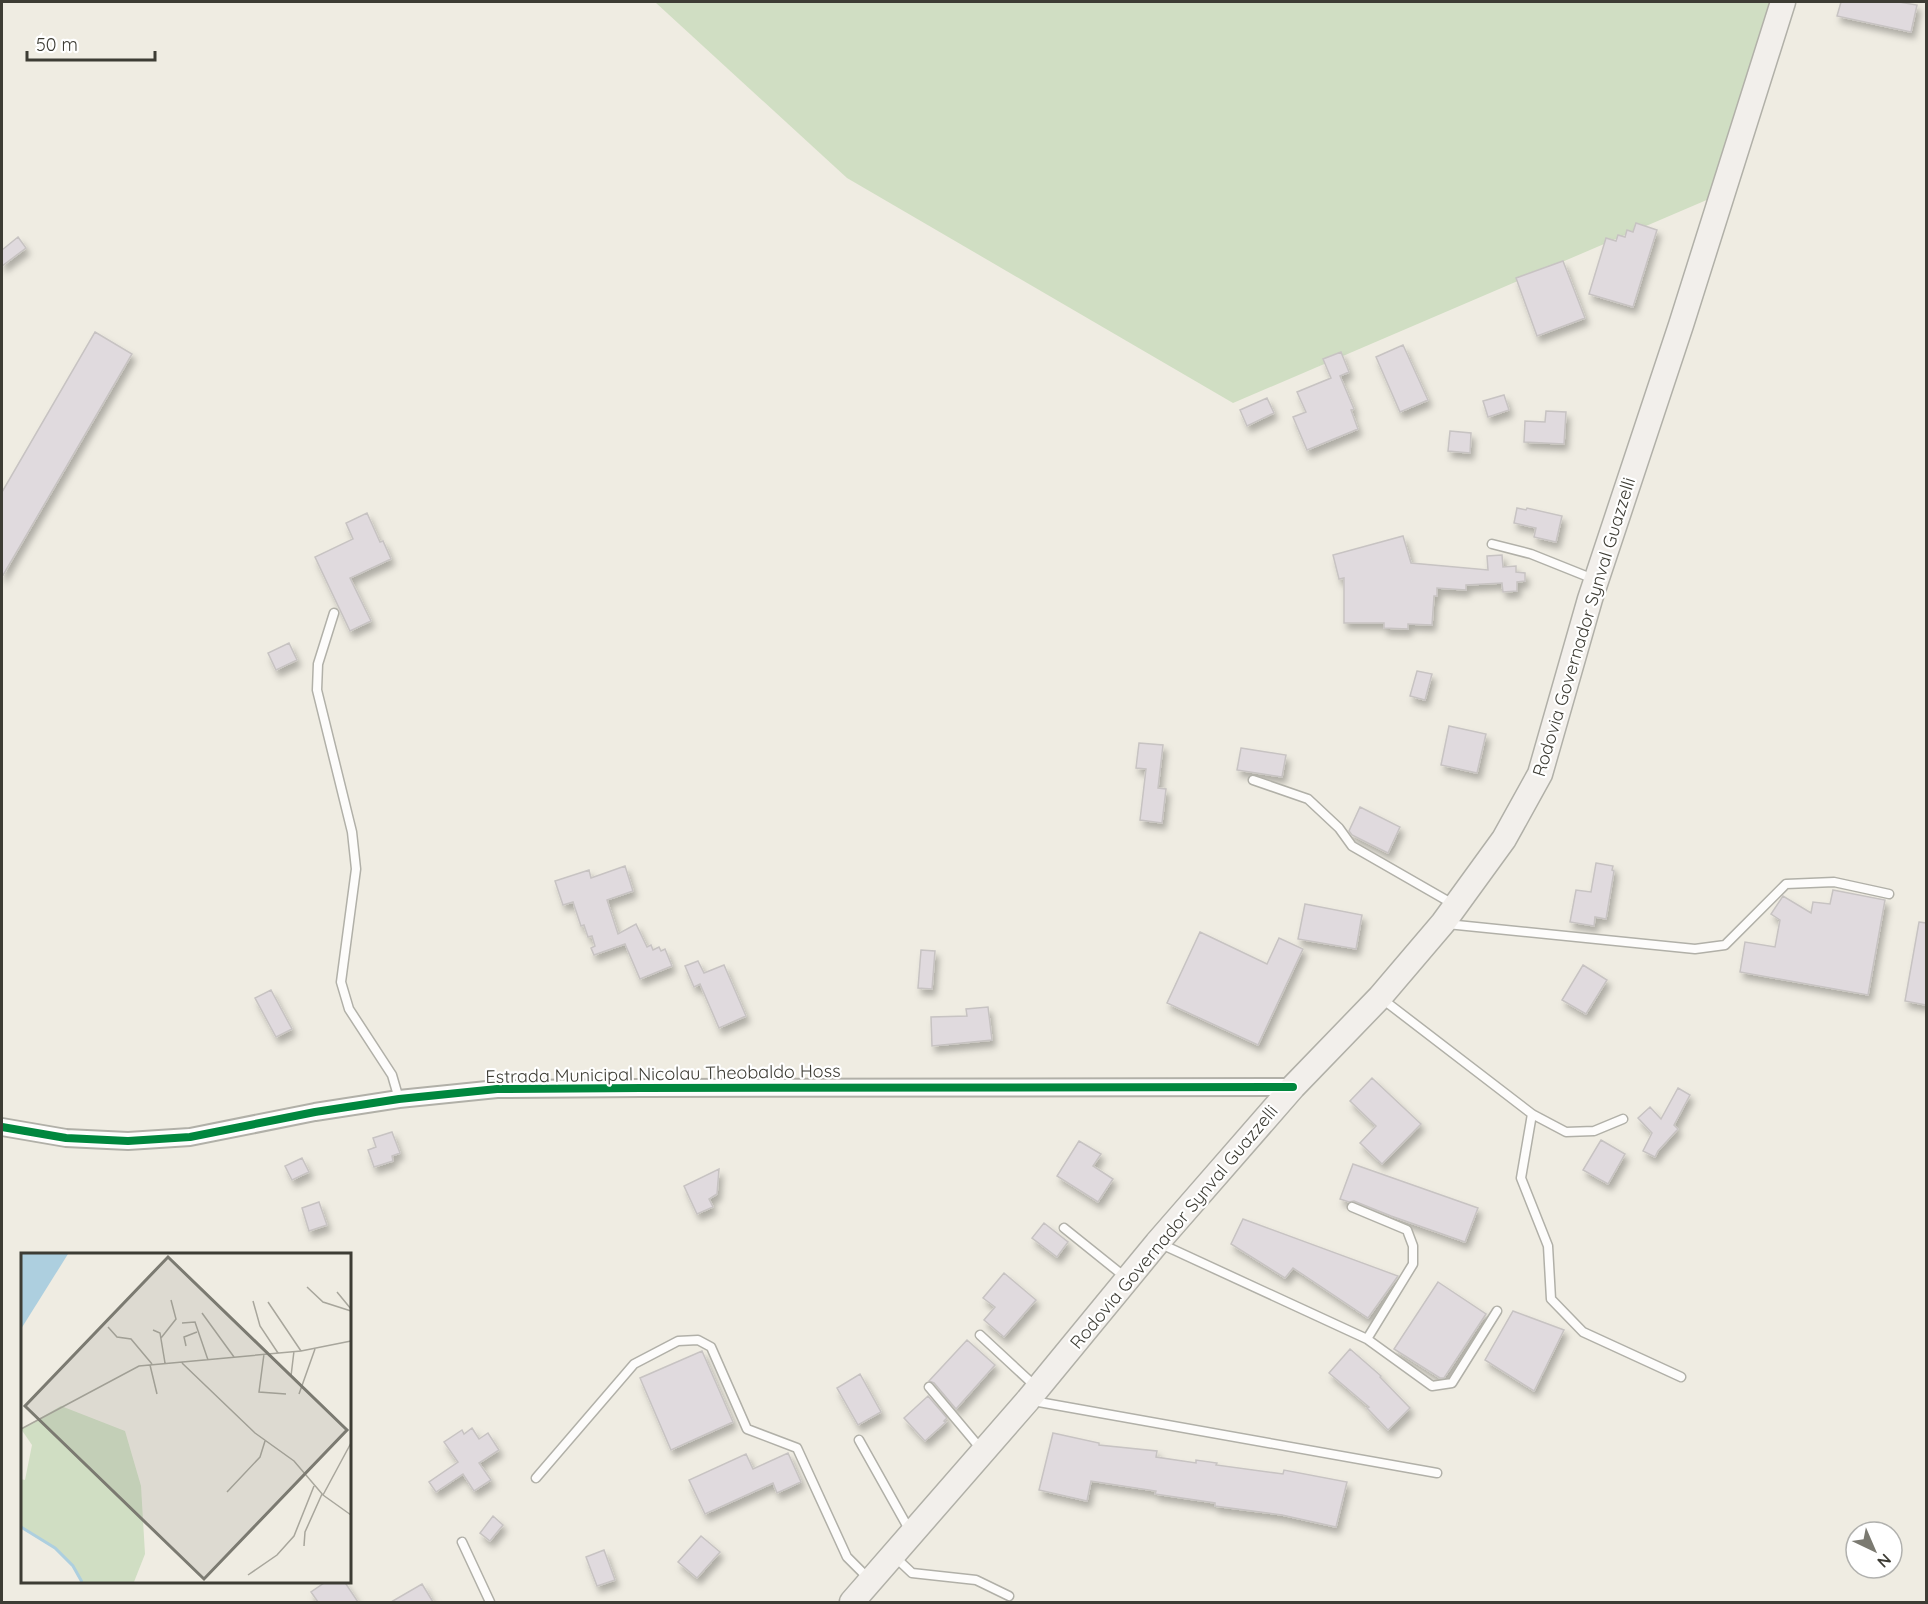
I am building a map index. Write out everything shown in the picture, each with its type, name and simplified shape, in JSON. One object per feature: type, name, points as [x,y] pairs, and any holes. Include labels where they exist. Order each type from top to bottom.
[{"type":"main road","name":"Rodovia Governador Synval Guazzelli","points":[[852,1602],[1033,1394],[1157,1243],[1293,1087],[1380,997],[1450,914],[1504,839],[1540,774],[1596,580],[1681,325],[1783,2]]},
{"type":"street","name":"Estrada Municipal Nicolau Theobaldo Hoss","points":[[2,1127],[66,1138],[129,1141],[180,1138],[315,1112],[399,1099],[497,1089],[1293,1087]]},
{"type":"lane","points":[[1492,544],[1531,554],[1596,580]]},
{"type":"lane","points":[[334,613],[318,663],[316,690],[352,832],[356,869],[341,982],[349,1009],[392,1075],[399,1099]]},
{"type":"lane","points":[[1253,780],[1308,799],[1339,828],[1352,846],[1450,914],[1695,949],[1725,945],[1786,884],[1834,882],[1889,894]]},
{"type":"lane","points":[[1380,997],[1532,1114],[1566,1132],[1594,1131],[1623,1119]]},
{"type":"lane","points":[[1532,1114],[1521,1178],[1548,1246],[1551,1299],[1583,1332],[1681,1377]]},
{"type":"lane","points":[[1352,1207],[1407,1230],[1413,1246],[1413,1264],[1367,1339]]},
{"type":"lane","points":[[1064,1228],[1127,1279]]},
{"type":"lane","points":[[1157,1243],[1367,1339],[1432,1386],[1452,1383],[1497,1311]]},
{"type":"lane","points":[[980,1335],[1033,1394],[1437,1473]]},
{"type":"lane","points":[[536,1478],[634,1364],[678,1341],[698,1340],[711,1347],[747,1429],[797,1448],[847,1557],[871,1581]]},
{"type":"lane","points":[[929,1387],[984,1451]]},
{"type":"lane","points":[[860,1440],[911,1534]]},
{"type":"lane","points":[[462,1542],[490,1602]]},
{"type":"lane","points":[[893,1556],[912,1573],[976,1580],[1009,1596]]},
{"type":"green space","points":[[655,2],[1783,2],[1723,193],[1233,403],[847,178]]},
{"type":"building","points":[[1841,2],[1899,2],[1917,5],[1911,32],[1837,16]]},
{"type":"building","points":[[1636,223],[1657,230],[1633,307],[1589,294],[1606,238],[1616,241],[1618,235],[1625,237],[1627,230],[1633,232]]},
{"type":"building","points":[[18,237],[26,248],[2,266],[2,250]]},
{"type":"building","points":[[1563,261],[1585,318],[1537,336],[1516,278]]},
{"type":"building","points":[[95,332],[132,354],[2,577],[2,492]]},
{"type":"building","points":[[1403,345],[1428,400],[1400,412],[1376,357]]},
{"type":"building","points":[[1341,352],[1349,372],[1340,376],[1354,409],[1351,410],[1358,429],[1307,450],[1293,417],[1306,412],[1297,392],[1331,378],[1323,359]]},
{"type":"building","points":[[1504,395],[1509,410],[1488,417],[1483,401]]},
{"type":"building","points":[[1267,398],[1274,413],[1247,426],[1240,410]]},
{"type":"building","points":[[1546,411],[1566,412],[1564,444],[1524,442],[1525,421],[1545,422]]},
{"type":"building","points":[[1450,431],[1471,433],[1470,453],[1448,451]]},
{"type":"building","points":[[1517,508],[1562,516],[1556,542],[1534,537],[1536,528],[1514,523]]},
{"type":"building","points":[[367,513],[380,542],[383,541],[391,559],[350,578],[371,621],[350,631],[315,557],[353,539],[346,523]]},
{"type":"building","points":[[1403,536],[1411,563],[1488,570],[1487,556],[1502,555],[1503,567],[1516,566],[1516,572],[1525,573],[1525,581],[1517,582],[1517,591],[1503,592],[1502,583],[1466,585],[1466,590],[1437,588],[1437,596],[1434,596],[1432,625],[1408,624],[1408,629],[1384,628],[1384,623],[1344,623],[1344,578],[1339,579],[1333,555]]},
{"type":"building","points":[[289,643],[297,660],[276,670],[268,653]]},
{"type":"building","points":[[1417,671],[1432,674],[1425,700],[1410,696]]},
{"type":"building","points":[[1449,726],[1486,734],[1477,773],[1441,765]]},
{"type":"building","points":[[1139,743],[1163,745],[1158,788],[1166,789],[1162,823],[1140,820],[1146,769],[1136,768]]},
{"type":"building","points":[[1241,748],[1286,755],[1282,777],[1237,770]]},
{"type":"building","points":[[1360,807],[1400,827],[1388,853],[1352,835],[1349,831]]},
{"type":"building","points":[[1596,863],[1613,866],[1614,871],[1606,919],[1595,917],[1594,926],[1570,922],[1576,890],[1591,892]]},
{"type":"building","points":[[625,866],[633,891],[607,900],[618,934],[636,924],[647,947],[651,945],[653,950],[659,947],[661,951],[665,949],[672,966],[640,979],[625,944],[594,955],[591,948],[595,946],[592,936],[588,937],[584,925],[581,926],[573,902],[563,905],[555,881],[589,870],[591,878]]},
{"type":"building","points":[[1833,890],[1885,900],[1868,995],[1740,972],[1745,942],[1775,947],[1780,920],[1771,914],[1783,896],[1811,913],[1813,902],[1830,904]]},
{"type":"building","points":[[1305,904],[1362,915],[1356,949],[1298,939]]},
{"type":"building","points":[[1919,922],[1926,923],[1926,1005],[1905,1001]]},
{"type":"building","points":[[1200,932],[1267,964],[1279,938],[1303,949],[1258,1045],[1167,1003]]},
{"type":"building","points":[[921,950],[935,951],[932,989],[918,988]]},
{"type":"building","points":[[698,961],[704,973],[724,965],[746,1016],[719,1028],[700,984],[694,987],[685,966]]},
{"type":"building","points":[[1583,965],[1607,980],[1586,1014],[1562,1000]]},
{"type":"building","points":[[271,990],[292,1029],[276,1037],[255,998]]},
{"type":"building","points":[[988,1007],[992,1040],[932,1046],[931,1017],[967,1016],[966,1009]]},
{"type":"building","points":[[1372,1078],[1421,1124],[1382,1164],[1360,1143],[1376,1126],[1350,1101]]},
{"type":"building","points":[[1678,1088],[1690,1095],[1674,1125],[1678,1129],[1655,1157],[1643,1151],[1652,1133],[1638,1118],[1650,1107],[1661,1119]]},
{"type":"building","points":[[392,1132],[400,1153],[392,1156],[393,1161],[374,1167],[368,1150],[376,1147],[373,1138]]},
{"type":"building","points":[[1601,1140],[1625,1154],[1608,1184],[1583,1170]]},
{"type":"building","points":[[1079,1141],[1101,1154],[1093,1166],[1113,1179],[1098,1202],[1057,1176]]},
{"type":"building","points":[[302,1158],[309,1172],[292,1180],[285,1166]]},
{"type":"building","points":[[1353,1164],[1478,1208],[1465,1242],[1354,1201],[1340,1199]]},
{"type":"building","points":[[719,1169],[717,1194],[709,1199],[713,1207],[697,1214],[684,1186]]},
{"type":"building","points":[[319,1202],[327,1225],[309,1231],[302,1208]]},
{"type":"building","points":[[1243,1219],[1398,1276],[1368,1318],[1293,1268],[1285,1278],[1231,1244]]},
{"type":"building","points":[[1044,1223],[1068,1242],[1057,1257],[1032,1238]]},
{"type":"building","points":[[1004,1273],[1036,1300],[1004,1337],[984,1320],[995,1307],[983,1298]]},
{"type":"building","points":[[1438,1282],[1486,1314],[1444,1378],[1440,1378],[1394,1349]]},
{"type":"building","points":[[1513,1311],[1564,1330],[1534,1391],[1485,1360]]},
{"type":"building","points":[[967,1340],[995,1365],[956,1409],[934,1383],[929,1381]]},
{"type":"building","points":[[1350,1349],[1381,1376],[1410,1408],[1388,1430],[1367,1408],[1369,1407],[1329,1373]]},
{"type":"building","points":[[702,1351],[733,1422],[671,1450],[640,1378]]},
{"type":"building","points":[[860,1374],[881,1412],[858,1425],[837,1388]]},
{"type":"building","points":[[928,1396],[947,1418],[944,1421],[946,1422],[925,1441],[904,1418]]},
{"type":"building","points":[[472,1428],[479,1439],[488,1433],[499,1450],[479,1463],[491,1480],[474,1491],[463,1474],[436,1492],[429,1482],[458,1462],[444,1442],[462,1430],[464,1434]]},
{"type":"building","points":[[1053,1433],[1099,1443],[1099,1445],[1157,1451],[1156,1457],[1196,1463],[1196,1460],[1283,1474],[1284,1470],[1347,1482],[1336,1527],[1282,1515],[1215,1506],[1215,1503],[1155,1494],[1156,1491],[1091,1481],[1087,1501],[1039,1490]]},
{"type":"building","points":[[788,1453],[801,1482],[777,1493],[773,1483],[705,1514],[689,1480],[746,1454],[753,1469]]},
{"type":"building","points":[[493,1516],[503,1525],[490,1541],[480,1533]]},
{"type":"building","points":[[701,1536],[720,1552],[697,1578],[678,1562]]},
{"type":"building","points":[[604,1550],[615,1580],[597,1586],[586,1557]]},
{"type":"building","points":[[324,1583],[345,1583],[358,1602],[318,1602],[311,1592]]},
{"type":"building","points":[[422,1584],[433,1602],[391,1602]]},
{"type":"cycle path","points":[[2,1127],[66,1138],[128,1141],[190,1137],[315,1112],[399,1099],[497,1089],[1293,1087]]}]
